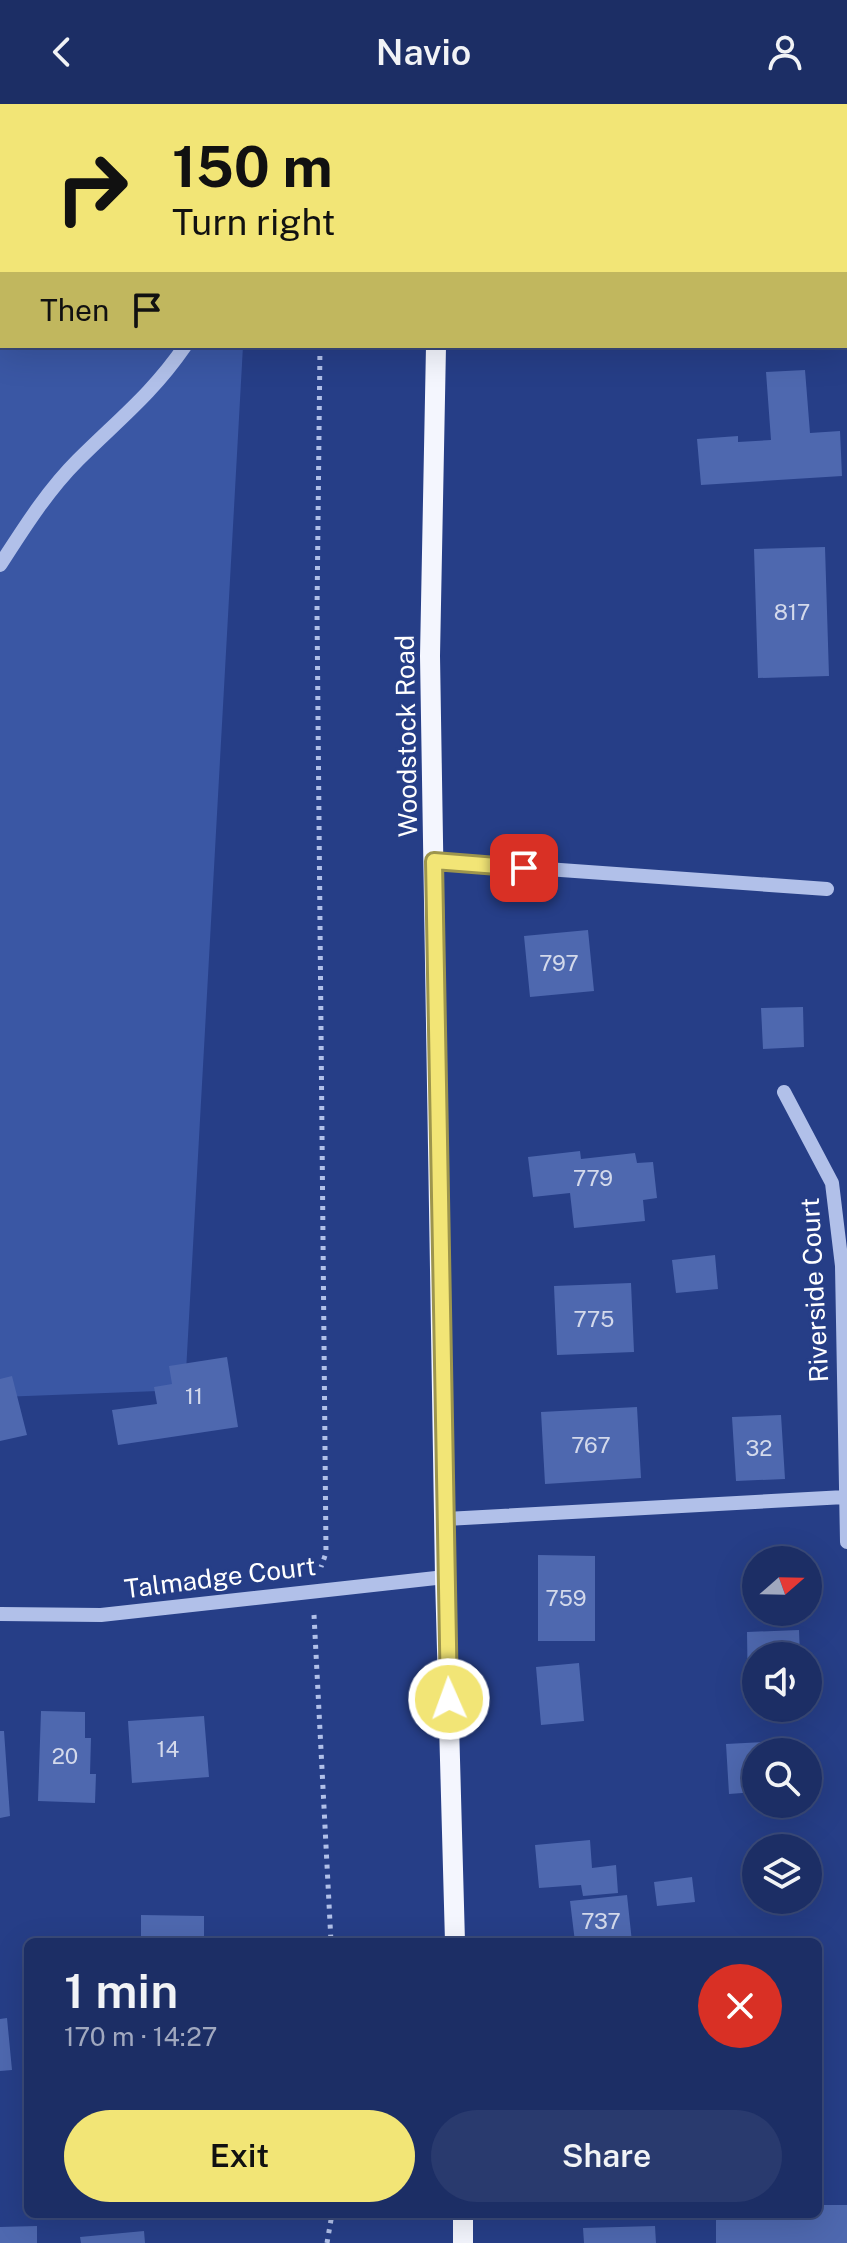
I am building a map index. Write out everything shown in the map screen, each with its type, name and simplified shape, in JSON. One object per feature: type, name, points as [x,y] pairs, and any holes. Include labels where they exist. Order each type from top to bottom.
[{"type":"main road","name":"Woodstock Road","points":[[436,348],[430,656],[445,1577],[455,1938]]},
{"type":"main road","points":[[463,2218],[463,2243]]},
{"type":"street","points":[[0,565],[53,486],[135,408],[184,348]]},
{"type":"street","points":[[434,861],[827,889]]},
{"type":"street","name":"Riverside Court","points":[[784,1092],[832,1183],[842,1266],[847,1542]]},
{"type":"street","points":[[446,1519],[845,1497]]},
{"type":"street","name":"Talmadge Court","points":[[0,1614],[101,1615],[445,1577]]},
{"type":"path","points":[[320,348],[317,627],[326,1553],[313,1590],[331,1938]]},
{"type":"path","points":[[327,2243],[331,2218]]},
{"type":"shaded area","points":[[0,348],[243,348],[185,1390],[0,1397]]},
{"type":"building","points":[[805,370],[810,433],[840,431],[842,476],[701,485],[697,439],[738,436],[738,442],[771,440],[766,372]]},
{"type":"building","points":[[825,547],[829,676],[758,678],[754,549]]},
{"type":"building","points":[[588,930],[594,991],[530,997],[524,936]]},
{"type":"building","points":[[803,1007],[804,1047],[763,1049],[761,1008]]},
{"type":"building","points":[[580,1151],[581,1159],[635,1153],[637,1163],[653,1162],[657,1198],[643,1200],[645,1221],[574,1228],[570,1193],[533,1197],[528,1157]]},
{"type":"building","points":[[715,1255],[718,1289],[676,1293],[672,1260]]},
{"type":"building","points":[[631,1283],[634,1352],[557,1355],[554,1286]]},
{"type":"building","points":[[227,1357],[238,1427],[118,1445],[112,1410],[157,1404],[154,1387],[172,1384],[169,1366]]},
{"type":"building","points":[[12,1376],[27,1435],[0,1441],[0,1379]]},
{"type":"building","points":[[637,1407],[641,1478],[545,1484],[541,1412]]},
{"type":"building","points":[[781,1415],[785,1479],[736,1481],[732,1417]]},
{"type":"building","points":[[538,1555],[595,1556],[595,1641],[538,1641]]},
{"type":"building","points":[[799,1630],[799,1642],[747,1642],[747,1632]]},
{"type":"building","points":[[579,1663],[584,1721],[541,1725],[536,1667]]},
{"type":"building","points":[[41,1711],[85,1712],[85,1738],[91,1738],[90,1774],[96,1774],[95,1803],[38,1801]]},
{"type":"building","points":[[204,1716],[209,1777],[132,1783],[128,1721]]},
{"type":"building","points":[[0,1731],[4,1731],[10,1816],[0,1818]]},
{"type":"building","points":[[742,1743],[742,1793],[729,1794],[726,1744]]},
{"type":"building","points":[[590,1840],[592,1868],[616,1865],[618,1893],[583,1896],[581,1885],[539,1888],[535,1845]]},
{"type":"building","points":[[692,1877],[695,1902],[657,1906],[654,1882]]},
{"type":"building","points":[[627,1895],[632,1938],[575,1938],[570,1901]]},
{"type":"building","points":[[141,1915],[204,1916],[204,1938],[141,1938]]},
{"type":"building","points":[[7,2018],[12,2070],[0,2071],[0,2019]]},
{"type":"building","points":[[822,2205],[847,2205],[847,2243],[716,2243],[716,2218],[822,2218]]},
{"type":"building","points":[[37,2226],[37,2243],[0,2243],[0,2227]]},
{"type":"building","points":[[655,2226],[656,2243],[584,2243],[583,2228]]},
{"type":"building","points":[[144,2231],[145,2243],[81,2243],[80,2237]]},
{"type":"route","points":[[449,1699],[434,861],[524,868]]}]
